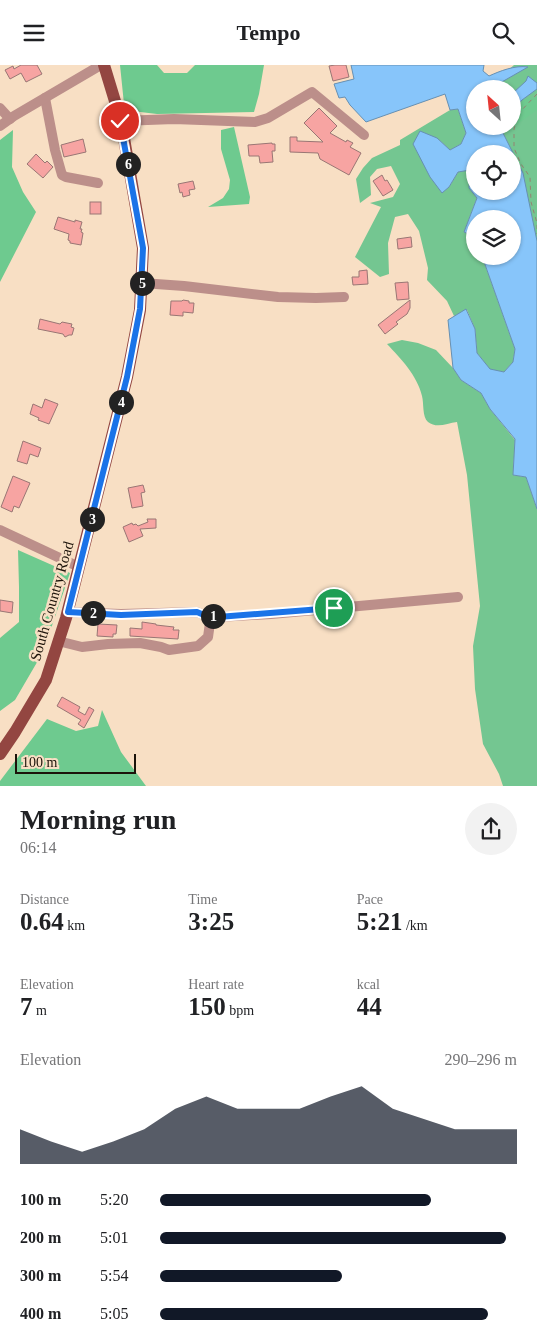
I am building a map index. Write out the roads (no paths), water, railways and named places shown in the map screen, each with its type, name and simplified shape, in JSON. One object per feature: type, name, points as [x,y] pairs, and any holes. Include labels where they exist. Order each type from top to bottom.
[{"type":"main road","name":"South Country Road","points":[[0,754],[46,680],[68,612],[127,377],[140,309],[143,248],[120,121],[102,65]]},
{"type":"street","points":[[0,126],[102,65]]},
{"type":"street","points":[[120,121],[174,119],[255,122],[276,114],[312,92],[364,135]]},
{"type":"street","points":[[45,98],[62,175],[98,183]]},
{"type":"street","points":[[0,108],[10,119]]},
{"type":"street","points":[[142,283],[278,297],[344,297]]},
{"type":"street","points":[[0,530],[79,567]]},
{"type":"street","points":[[68,612],[121,615],[197,612],[218,617],[458,597]]},
{"type":"street","points":[[58,641],[82,647],[140,643],[169,650],[198,646],[208,637],[210,623],[204,615]]},
{"type":"water","points":[[351,65],[484,65],[483,71],[489,76],[503,70],[528,67],[505,80],[466,80],[466,133],[458,109],[450,110],[445,94],[366,122],[345,97],[339,98],[334,84],[354,79]]},
{"type":"water","points":[[528,76],[537,83],[537,89],[521,101],[521,86]]},
{"type":"water","points":[[420,131],[437,138],[450,150],[461,144],[466,133],[466,135],[504,135],[509,145],[466,145],[466,171],[458,172],[449,187],[442,193],[430,177],[413,144]]},
{"type":"water","points":[[521,169],[537,241],[537,509],[526,477],[513,475],[515,439],[490,409],[481,393],[461,380],[453,368],[448,320],[466,309],[475,329],[477,353],[490,369],[504,372],[513,362],[515,349],[485,265],[521,265],[521,210],[472,210],[476,200],[521,200]]}]
